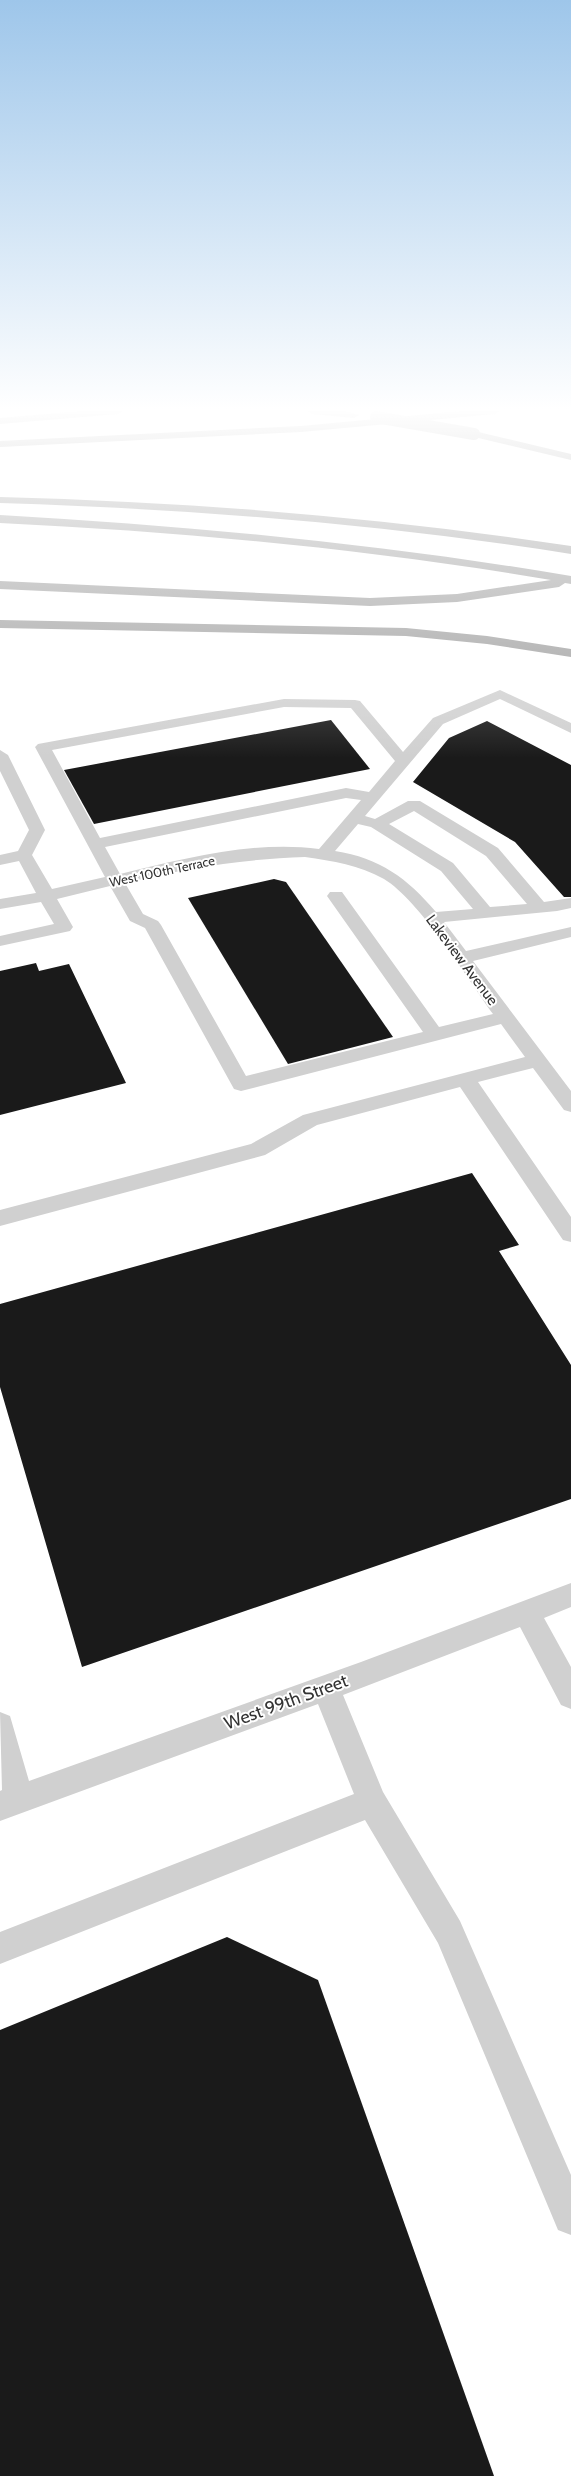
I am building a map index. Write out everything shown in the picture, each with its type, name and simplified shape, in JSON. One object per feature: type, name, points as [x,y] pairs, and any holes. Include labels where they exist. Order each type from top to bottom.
[{"type":"highway","points":[[111,527],[249,536],[462,562],[571,581]]},
{"type":"highway","points":[[407,527],[456,532],[571,550]]},
{"type":"highway","points":[[0,585],[370,602],[469,597],[571,581]]},
{"type":"highway","points":[[0,590],[62,589]]},
{"type":"highway","points":[[0,624],[406,632],[487,640],[571,653]]},
{"type":"street","points":[[325,852],[438,721],[500,694],[571,729]]},
{"type":"street","points":[[404,761],[355,704],[284,703],[43,747],[136,917],[152,925],[240,1084],[505,1017]]},
{"type":"street","points":[[0,755],[37,830],[24,856]]},
{"type":"street","points":[[95,844],[346,792],[373,797]]},
{"type":"street","points":[[377,824],[414,804],[492,852],[540,908]]},
{"type":"street","points":[[354,818],[377,824],[447,867],[486,913]]},
{"type":"street","name":"West 100th Terrace","points":[[0,904],[234,855],[325,852]]},
{"type":"street","name":"Lakeview Avenue","points":[[325,852],[355,859],[390,876],[431,918],[571,1105]]},
{"type":"street","points":[[0,860],[24,856]]},
{"type":"street","points":[[0,941],[64,927],[48,895],[24,856]]},
{"type":"street","points":[[336,896],[435,1035]]},
{"type":"street","points":[[431,918],[540,908],[571,903]]},
{"type":"street","points":[[461,958],[571,932]]},
{"type":"street","points":[[0,1218],[258,1150],[310,1120],[537,1060]]},
{"type":"street","points":[[465,1079],[571,1234]]},
{"type":"street","name":"West 99th Street","points":[[10,1802],[326,1688],[571,1594]]},
{"type":"street","points":[[526,1611],[571,1695]]},
{"type":"street","points":[[326,1688],[372,1802],[450,1932],[571,2217]]},
{"type":"street","points":[[0,1726],[10,1802]]},
{"type":"street","points":[[0,1948],[372,1802]]},
{"type":"building","points":[[331,720],[370,769],[94,824],[64,770]]},
{"type":"building","points":[[487,721],[571,765],[571,897],[564,897],[515,842],[413,782],[449,738]]},
{"type":"building","points":[[274,879],[286,882],[393,1037],[288,1064],[188,898]]},
{"type":"building","points":[[36,963],[39,971],[69,964],[126,1083],[0,1115],[0,971]]},
{"type":"building","points":[[472,1173],[519,1245],[499,1251],[571,1365],[571,1499],[82,1667],[0,1387],[0,1304]]},
{"type":"building","points":[[227,1937],[318,1980],[494,2476],[0,2476],[0,2030]]}]
